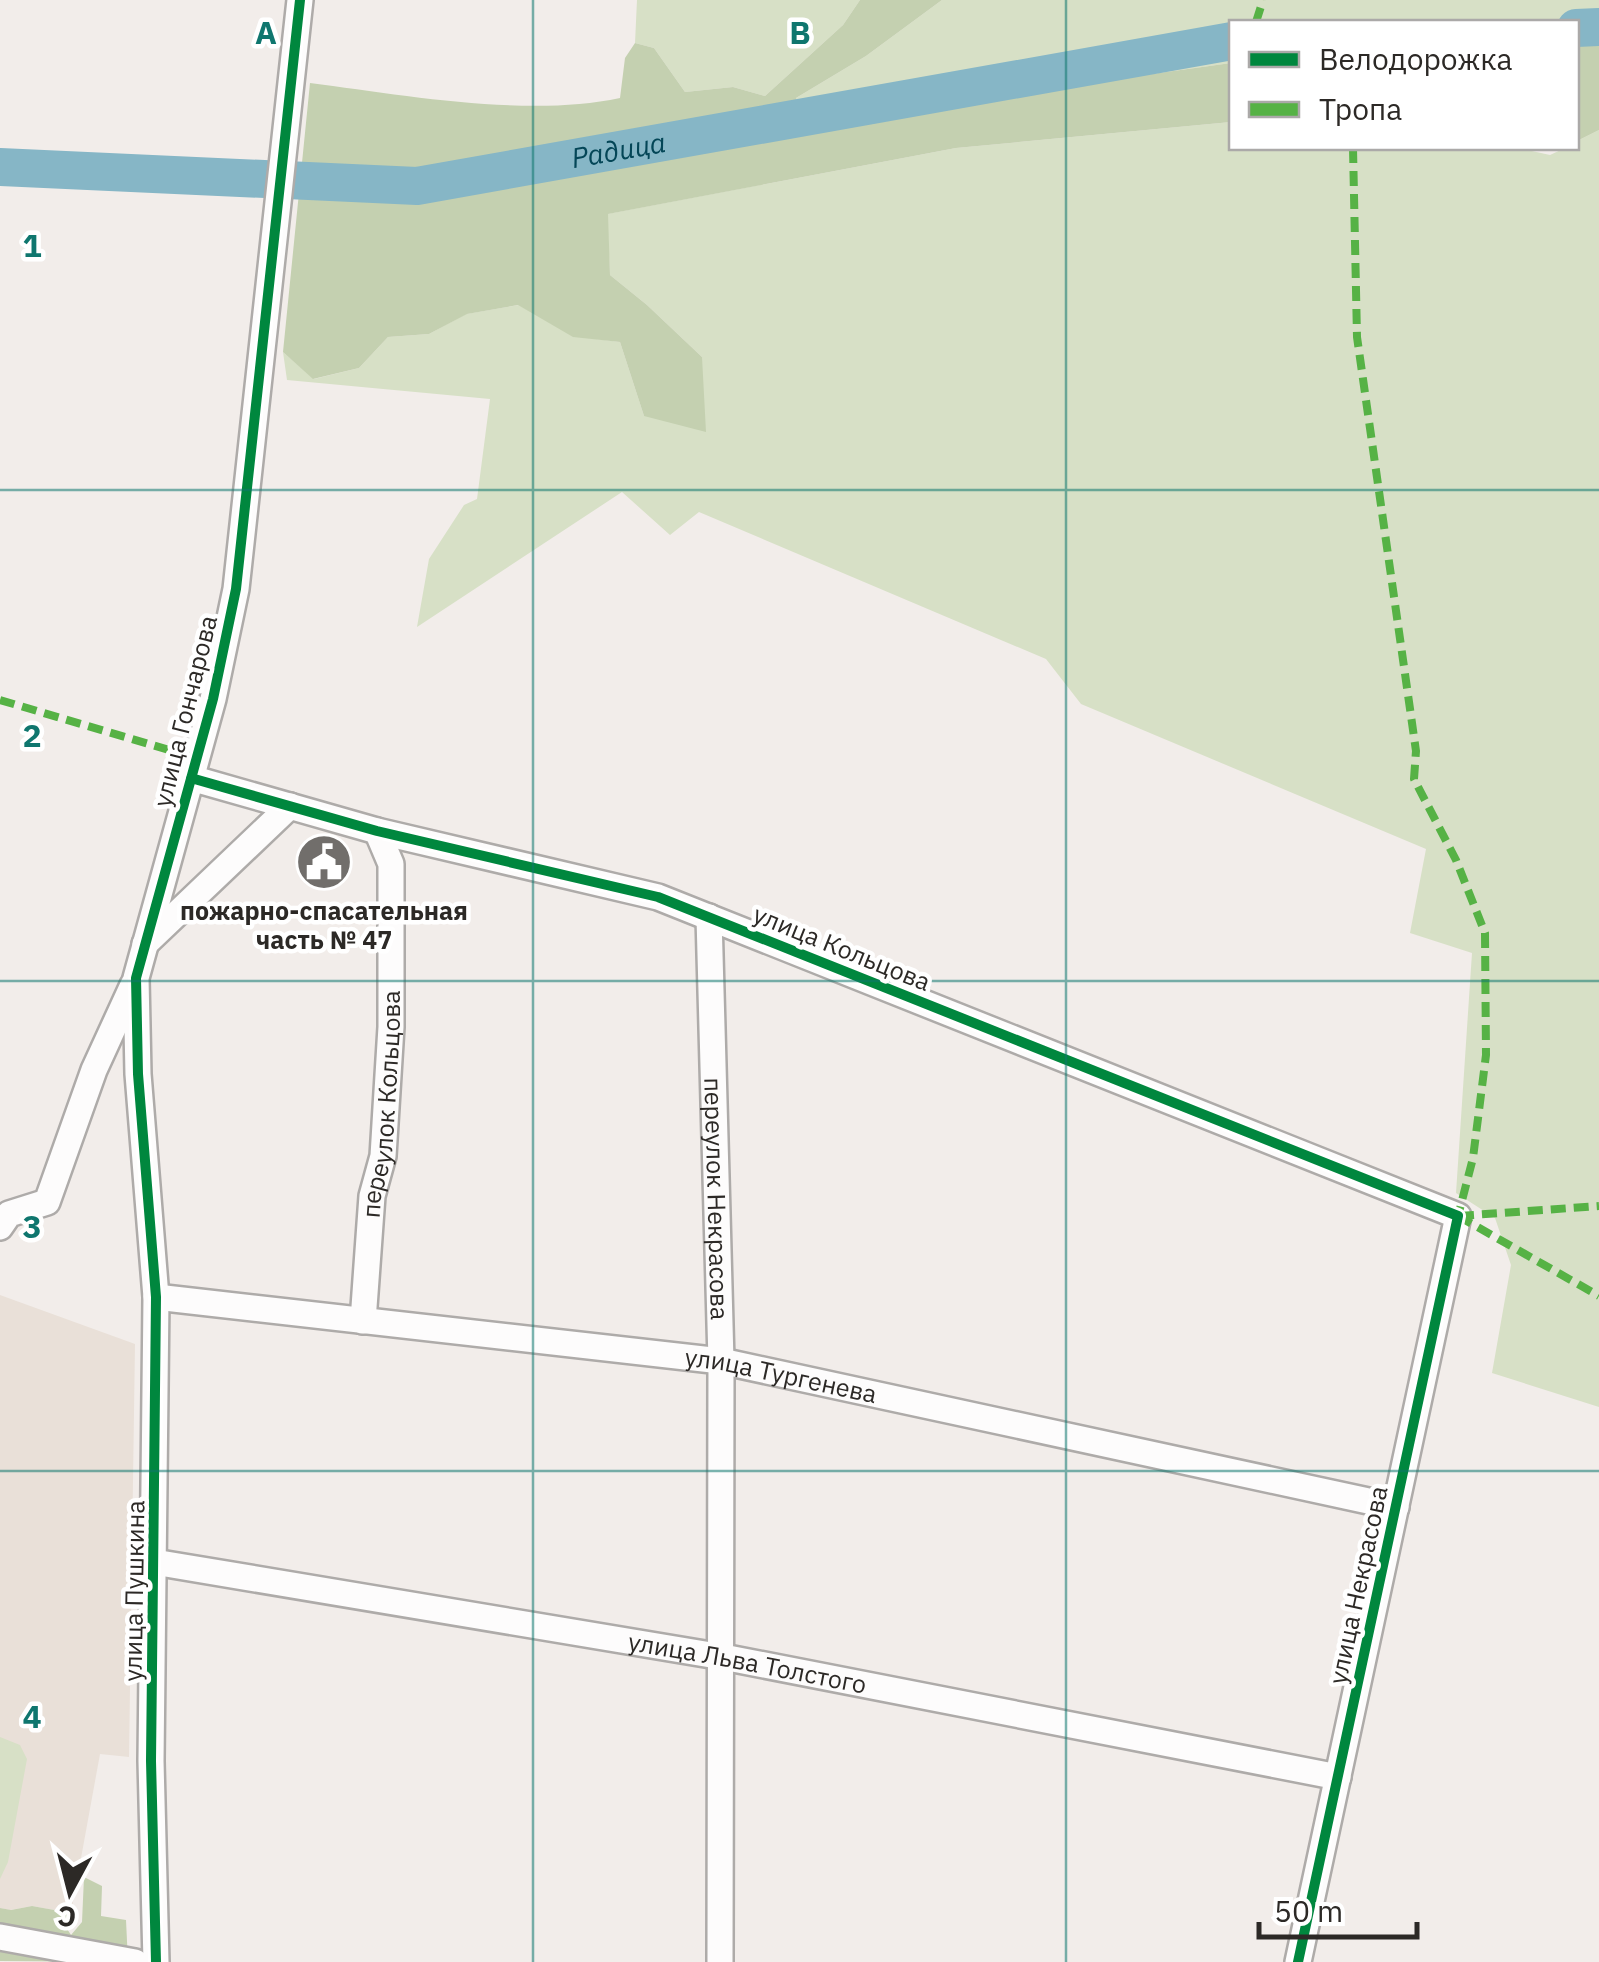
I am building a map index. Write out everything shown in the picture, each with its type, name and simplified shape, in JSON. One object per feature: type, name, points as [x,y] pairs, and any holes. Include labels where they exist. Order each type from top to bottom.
[{"type":"street","name":"улица Гончарова","points":[[152,1221],[138,1074],[136,978],[212,699],[236,589],[300,0]]},
{"type":"street","name":"улица Кольцова","points":[[191,778],[377,831],[658,897],[1458,1216]]},
{"type":"street","points":[[142,947],[290,806]]},
{"type":"street","name":"переулок Кольцова","points":[[363,1321],[372,1196],[383,1156],[390,1027],[391,864],[377,831]]},
{"type":"street","name":"переулок Некрасова","points":[[709,917],[721,1361],[720,1962]]},
{"type":"street","name":"улица Гончарова","points":[[3,1217],[47,1202],[94,1070],[136,978]]},
{"type":"street","name":"улица Некрасова","points":[[1298,1962],[1458,1216]]},
{"type":"street","name":"улица Пушкина","points":[[152,1221],[156,1297],[152,1761],[156,1962]]},
{"type":"street","name":"улица Тургенева","points":[[156,1297],[721,1361],[1396,1507]]},
{"type":"street","name":"улица Льва Толстого","points":[[154,1562],[723,1657],[1338,1777]]},
{"type":"street","points":[[0,1937],[135,1962]]},
{"type":"shaded area","points":[[0,1295],[135,1344],[129,1757],[100,1754],[71,1913],[32,1906],[0,1908]]},
{"type":"green space","points":[[637,0],[860,0],[843,25],[765,96],[733,87],[685,92],[654,48],[635,43]]},
{"type":"green space","points":[[860,0],[942,0],[866,56],[796,98],[800,111],[841,117],[1229,63],[1229,122],[956,148],[608,214],[610,275],[702,357],[706,432],[644,416],[620,342],[573,337],[518,305],[467,314],[429,334],[388,337],[359,368],[313,379],[283,352],[310,83],[466,102],[584,104],[620,98],[625,58],[635,43],[654,48],[685,92],[733,87],[765,96],[843,25]]},
{"type":"green space","points":[[942,0],[1599,0],[1599,29],[1579,33],[1579,20],[1229,20],[1229,63],[841,117],[800,112],[796,98],[866,56]]},
{"type":"green space","points":[[1599,29],[1599,130],[1579,140],[1579,33]]},
{"type":"green space","points":[[1229,122],[1229,150],[1528,150],[1550,155],[1561,150],[1579,150],[1579,140],[1599,130],[1599,1407],[1492,1373],[1511,1265],[1495,1218],[1456,1193],[1472,953],[1410,933],[1426,849],[1081,704],[1046,659],[699,512],[670,535],[622,492],[417,627],[429,559],[464,505],[477,499],[490,399],[287,380],[283,352],[314,379],[359,368],[388,337],[429,334],[466,314],[519,305],[573,336],[620,342],[644,416],[702,357],[610,275],[607,214],[956,148]]},
{"type":"green space","points":[[0,1737],[20,1745],[27,1759],[8,1862],[0,1879]]},
{"type":"green space","points":[[84,1877],[102,1886],[101,1916],[126,1920],[128,1962],[0,1961],[0,1908],[32,1906],[71,1913],[64,1924],[71,1935],[82,1922]]},
{"type":"waterway","name":"Радица","points":[[1579,28],[1599,27]]},
{"type":"waterway","name":"Радица","points":[[0,167],[417,186],[1229,42]]},
{"type":"marked path","points":[[1257,20],[1263,0]]},
{"type":"marked path","points":[[1353,150],[1357,337],[1416,751],[1414,779],[1456,860],[1485,933],[1486,1055],[1473,1158],[1458,1216]]},
{"type":"marked path","points":[[0,700],[196,758]]},
{"type":"marked path","points":[[1459,1216],[1599,1206]]},
{"type":"marked path","points":[[1458,1216],[1599,1296]]},
{"type":"cycle path","points":[[156,1962],[151,1761],[156,1297],[138,1074],[136,978],[213,699],[236,589],[300,0]]},
{"type":"cycle path","points":[[191,778],[377,831],[658,897],[1458,1216],[1298,1962]]},
{"type":"place","name":"пожарно-спасательная часть № 47","points":[[324,862]]}]
